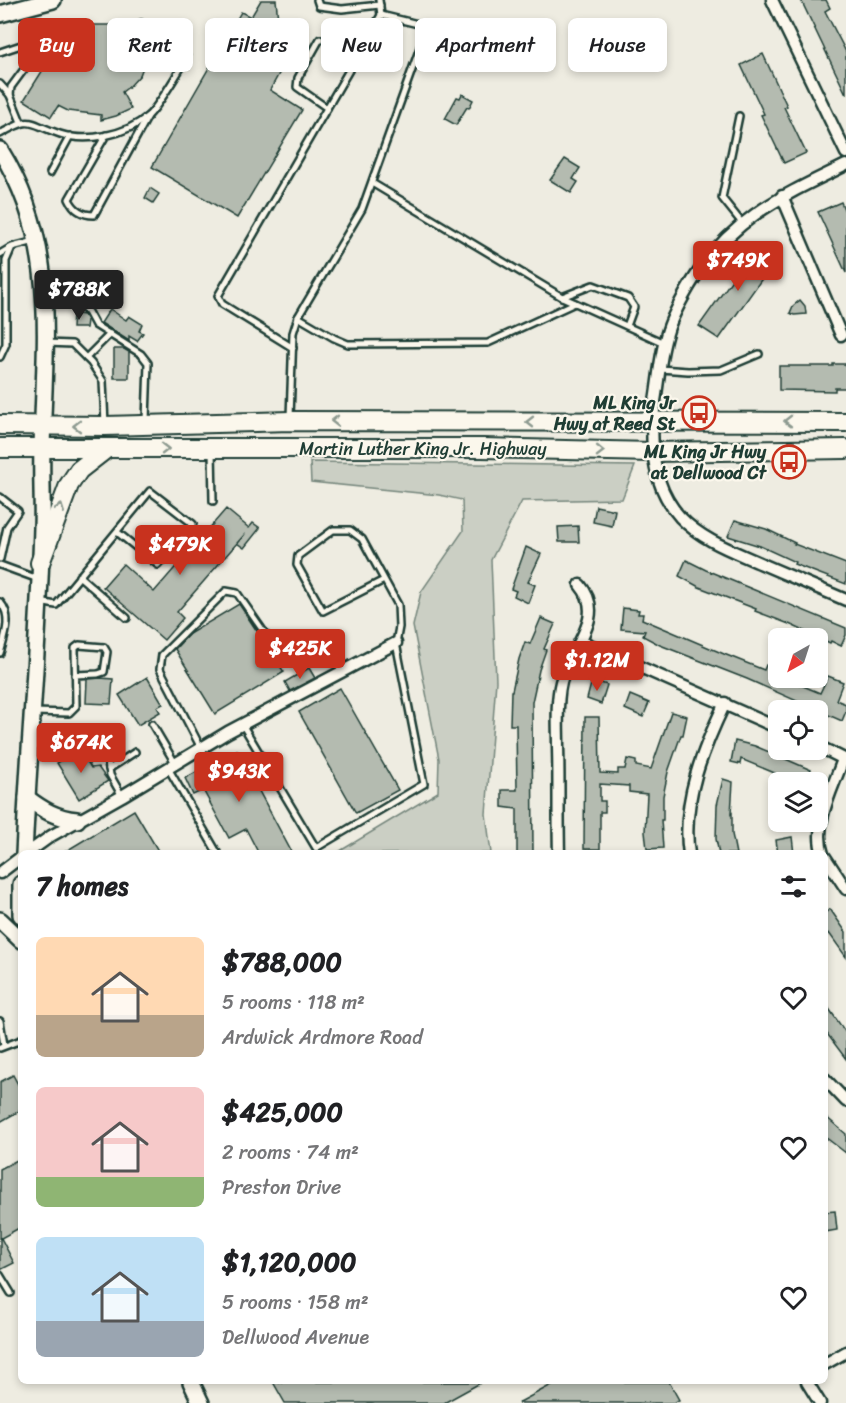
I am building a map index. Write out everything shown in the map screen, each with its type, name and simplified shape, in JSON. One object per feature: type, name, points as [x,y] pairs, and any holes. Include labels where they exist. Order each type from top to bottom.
[{"type":"main road","points":[[0,14],[53,0]]},
{"type":"main road","points":[[0,150],[22,192],[38,240],[45,302],[38,602],[25,850]]},
{"type":"main road","name":"Martin Luther King Jr. Highway","points":[[0,425],[105,426],[290,421],[846,422]]},
{"type":"main road","name":"Martin Luther King Jr. Highway","points":[[0,448],[482,448],[652,453],[846,449]]},
{"type":"main road","points":[[39,571],[69,485],[79,470],[106,449]]},
{"type":"main road","points":[[27,798],[42,810],[59,818],[77,820]]},
{"type":"main road","points":[[0,920],[18,937]]},
{"type":"main road","points":[[192,1384],[201,1403]]},
{"type":"street","points":[[772,0],[846,153]]},
{"type":"street","points":[[846,165],[782,196],[742,223],[719,246],[695,277],[675,312],[664,343],[652,422],[652,453],[663,493],[690,527],[711,542],[846,600]]},
{"type":"street","points":[[782,196],[841,335]]},
{"type":"street","points":[[559,850],[559,692],[568,663],[590,622],[591,611],[588,597],[580,585]]},
{"type":"street","points":[[581,641],[768,723]]},
{"type":"street","points":[[31,850],[77,820],[122,796],[242,724],[396,643]]},
{"type":"street","points":[[689,850],[688,821],[698,769],[712,730],[725,703]]},
{"type":"street","points":[[823,850],[819,835],[826,808],[845,759],[828,751]]},
{"type":"street","points":[[0,873],[18,859]]},
{"type":"street","points":[[828,861],[846,889]]},
{"type":"street","points":[[828,1082],[846,1101]]},
{"type":"street","points":[[828,1362],[846,1352]]},
{"type":"street","points":[[808,1384],[820,1403]]},
{"type":"lane","points":[[293,348],[222,304],[218,296],[381,15],[379,2],[342,9],[319,6],[317,0]]},
{"type":"lane","points":[[290,421],[293,333],[298,317],[362,209],[426,31],[418,24],[381,15]]},
{"type":"lane","points":[[320,39],[298,78],[297,87],[327,108]]},
{"type":"lane","points":[[0,52],[33,41],[39,43],[39,49],[11,87],[10,95]]},
{"type":"lane","points":[[106,134],[69,199],[72,206],[86,215],[94,214],[149,115],[178,72]]},
{"type":"lane","points":[[0,84],[10,95],[21,122]]},
{"type":"lane","points":[[0,134],[21,122],[32,122],[61,135],[80,137],[106,134],[129,129],[149,115]]},
{"type":"lane","points":[[739,116],[722,198],[742,223]]},
{"type":"lane","points":[[50,173],[70,136]]},
{"type":"lane","points":[[372,183],[562,297],[664,343]]},
{"type":"lane","points":[[0,254],[12,247],[38,240]]},
{"type":"lane","points":[[0,357],[6,344],[6,261],[12,247]]},
{"type":"lane","points":[[562,297],[594,285],[628,298],[634,307],[627,326]]},
{"type":"lane","points":[[45,302],[75,302],[88,312],[95,325],[141,354],[148,363],[146,425]]},
{"type":"lane","points":[[298,317],[348,344],[488,343],[575,303]]},
{"type":"lane","points":[[86,358],[110,334]]},
{"type":"lane","points":[[45,343],[72,344],[103,381],[105,426]]},
{"type":"lane","points":[[660,369],[721,370],[759,354]]},
{"type":"lane","points":[[212,448],[213,501]]},
{"type":"lane","points":[[38,602],[56,604],[150,491],[193,524],[158,566],[117,532]]},
{"type":"lane","points":[[0,497],[4,503],[18,512],[7,527],[0,559]]},
{"type":"lane","points":[[1,522],[7,527]]},
{"type":"lane","points":[[242,724],[316,848],[424,784],[396,643],[399,627],[398,605],[362,539],[350,530],[333,530],[298,556],[297,565],[323,611],[384,580]]},
{"type":"lane","points":[[0,565],[39,571]]},
{"type":"lane","points":[[80,576],[126,618]]},
{"type":"lane","points":[[201,748],[160,669],[162,655],[226,591],[237,593],[284,661]]},
{"type":"lane","points":[[0,602],[8,614],[0,653]]},
{"type":"lane","points":[[32,712],[69,713],[76,706],[75,675],[75,648],[79,645],[104,647],[107,652],[104,672],[75,675]]},
{"type":"lane","points":[[152,724],[216,850]]},
{"type":"lane","points":[[92,746],[105,732]]},
{"type":"lane","points":[[87,739],[108,762],[110,774],[122,796]]},
{"type":"lane","points":[[109,769],[135,752]]},
{"type":"lane","points":[[0,1021],[2,1046],[18,1041]]},
{"type":"lane","points":[[0,1275],[11,1293]]},
{"type":"shaded area","points":[[310,462],[635,466],[622,499],[522,501],[491,560],[496,681],[486,814],[491,850],[342,850],[438,792],[439,759],[413,626],[421,592],[463,531],[462,500],[439,495],[311,482]]},
{"type":"building","points":[[261,0],[276,0],[278,18],[238,18],[241,12],[251,17]]},
{"type":"building","points":[[801,0],[826,0],[830,8],[825,11],[846,52],[846,94]]},
{"type":"building","points":[[95,25],[107,25],[107,72],[141,72],[122,92],[131,109],[101,120],[101,115],[68,111],[58,106],[51,117],[24,100],[42,72],[95,72]]},
{"type":"building","points":[[763,54],[787,106],[784,107],[806,153],[784,163],[741,65]]},
{"type":"building","points":[[207,72],[280,72],[270,90],[302,110],[237,218],[152,167]]},
{"type":"building","points":[[462,94],[473,100],[456,125],[445,119],[457,97],[460,98]]},
{"type":"building","points":[[565,159],[580,168],[573,179],[578,182],[571,193],[550,180]]},
{"type":"building","points":[[150,188],[159,194],[153,203],[145,198]]},
{"type":"building","points":[[841,202],[846,214],[846,273],[818,212]]},
{"type":"building","points":[[756,246],[776,259],[719,339],[699,326]]},
{"type":"building","points":[[800,300],[805,306],[806,314],[790,313],[793,306]]},
{"type":"building","points":[[110,309],[126,320],[129,316],[142,324],[139,331],[143,333],[137,341],[129,336],[129,341],[101,323]]},
{"type":"building","points":[[73,313],[84,315],[87,320],[86,328],[72,328]]},
{"type":"building","points":[[114,349],[124,349],[129,352],[129,378],[114,378]]},
{"type":"building","points":[[833,364],[846,364],[846,388],[835,388],[835,391],[779,390],[779,366],[833,366]]},
{"type":"building","points":[[596,506],[615,510],[612,526],[593,522]]},
{"type":"building","points":[[226,509],[249,528],[253,523],[260,528],[244,548],[237,543],[177,612],[183,618],[164,640],[103,587],[123,564],[154,592]]},
{"type":"building","points":[[735,520],[766,529],[794,544],[846,564],[846,584],[794,564],[795,562],[760,546],[728,536]]},
{"type":"building","points":[[578,526],[579,542],[559,542],[558,527]]},
{"type":"building","points":[[526,547],[541,554],[528,582],[535,585],[528,603],[514,596],[516,591],[511,589]]},
{"type":"building","points":[[686,560],[846,628],[846,635],[841,646],[831,641],[830,643],[828,642],[828,628],[798,628],[699,587],[679,576]]},
{"type":"building","points":[[239,604],[284,672],[215,714],[175,649],[189,634]]},
{"type":"building","points":[[623,608],[639,610],[638,614],[643,614],[642,619],[764,670],[766,665],[768,666],[768,688],[808,688],[820,693],[822,688],[828,688],[828,676],[843,682],[836,700],[846,704],[846,711],[842,721],[828,715],[828,700],[794,700],[660,645],[643,636],[645,631],[621,629]]},
{"type":"building","points":[[541,618],[555,624],[544,649],[546,650],[532,702],[533,850],[517,850],[517,809],[502,807],[502,790],[517,790],[516,725],[510,725],[511,691],[525,642],[530,644]]},
{"type":"building","points":[[309,668],[315,678],[290,691],[285,682]]},
{"type":"building","points":[[147,677],[163,704],[157,707],[160,712],[138,725],[119,695]]},
{"type":"building","points":[[87,679],[113,679],[111,704],[86,703]]},
{"type":"building","points":[[592,680],[607,685],[601,704],[587,699]]},
{"type":"building","points":[[340,688],[398,790],[356,813],[299,712]]},
{"type":"building","points":[[630,695],[649,703],[643,717],[625,709]]},
{"type":"building","points":[[671,712],[687,716],[683,735],[681,735],[668,772],[663,796],[663,820],[661,820],[663,848],[647,849],[645,832],[647,794],[629,792],[629,786],[600,784],[600,801],[605,801],[605,812],[600,812],[600,849],[584,849],[585,717],[599,717],[600,773],[618,774],[618,769],[625,769],[627,759],[636,761],[636,766],[651,769]]},
{"type":"building","points":[[735,741],[768,752],[768,760],[788,760],[811,770],[810,772],[772,772],[741,759],[740,764],[731,762]]},
{"type":"building","points":[[80,749],[91,768],[98,767],[108,781],[79,799],[57,763]]},
{"type":"building","points":[[237,750],[290,850],[257,850],[246,829],[229,838],[203,790],[193,795],[185,778]]},
{"type":"building","points":[[723,779],[733,782],[731,814],[735,850],[718,850],[716,839],[717,805]]},
{"type":"building","points":[[134,810],[158,850],[68,850]]},
{"type":"building","points":[[792,837],[794,850],[777,850],[776,840]]},
{"type":"building","points":[[830,909],[846,932],[846,957],[828,934],[828,911]]},
{"type":"building","points":[[828,1007],[846,1033],[846,1059],[828,1035]]},
{"type":"building","points":[[13,1075],[18,1084],[18,1112],[0,1122],[0,1082]]},
{"type":"building","points":[[828,1119],[846,1134],[846,1153],[828,1139]]},
{"type":"building","points":[[18,1160],[18,1229],[1,1238],[14,1263],[0,1270],[0,1169]]},
{"type":"building","points":[[835,1211],[837,1230],[828,1232],[828,1212]]},
{"type":"building","points":[[274,1384],[478,1384],[444,1403],[285,1403]]},
{"type":"building","points":[[553,1384],[670,1384],[679,1400],[673,1403],[518,1403]]},
{"type":"place","name":"ML King Jr Hwy at Reed St","points":[[699,413]]},
{"type":"place","name":"ML King Jr Hwy at Dellwood Ct","points":[[789,462]]}]
